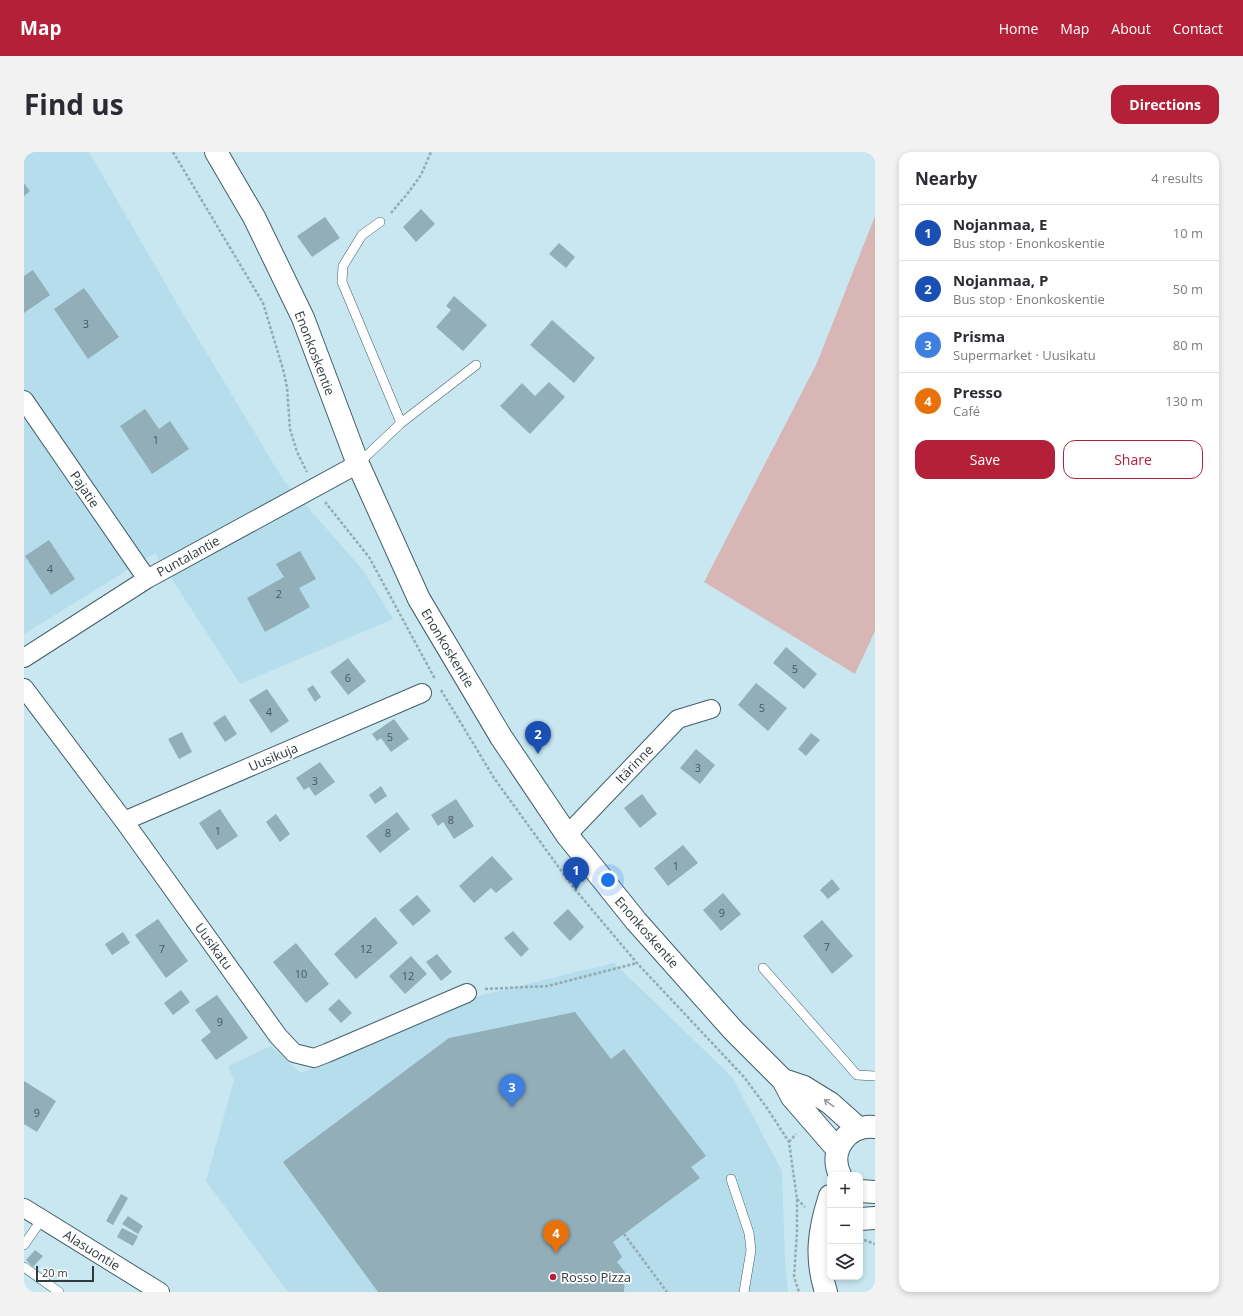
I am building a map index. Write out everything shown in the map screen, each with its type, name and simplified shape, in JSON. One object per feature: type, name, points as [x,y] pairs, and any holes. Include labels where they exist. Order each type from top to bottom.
[{"type":"main road","name":"Enonkoskentie","points":[[216,152],[254,217],[302,318],[358,464],[419,599],[501,737],[567,835],[646,932],[733,1030],[783,1080],[792,1097],[838,1167]]},
{"type":"main road","name":"Enonkoskentie","points":[[783,1080],[804,1087],[867,1127]]},
{"type":"main road","points":[[838,1167],[842,1140],[849,1133],[867,1127]]},
{"type":"main road","points":[[863,1191],[875,1192]]},
{"type":"main road","points":[[826,1292],[825,1254],[820,1236],[827,1208]]},
{"type":"main road","points":[[863,1219],[875,1218]]},
{"type":"street","name":"Pajatie","points":[[24,400],[147,578]]},
{"type":"street","name":"Puntalantie","points":[[24,658],[147,578],[358,464]]},
{"type":"street","name":"Uusikatu","points":[[24,688],[124,821],[278,1036],[294,1053],[314,1058],[467,993]]},
{"type":"street","name":"Uusikuja","points":[[124,821],[422,693]]},
{"type":"street","name":"Itärinne","points":[[567,835],[678,719],[711,709]]},
{"type":"street","name":"Alasuontie","points":[[24,1208],[160,1292]]},
{"type":"lane","points":[[380,222],[362,235],[343,266],[342,282],[401,423]]},
{"type":"lane","points":[[358,464],[401,423],[476,365]]},
{"type":"lane","points":[[763,968],[857,1075],[875,1076]]},
{"type":"lane","points":[[730,1179],[749,1233],[750,1250],[744,1292]]},
{"type":"lane","points":[[24,1245],[42,1220]]},
{"type":"lane","points":[[24,1267],[59,1292]]},
{"type":"path","points":[[380,222],[388,216],[408,194],[421,175],[431,152]]},
{"type":"path","points":[[467,993],[493,988],[548,986],[637,963]]},
{"type":"path","points":[[788,1142],[797,1199],[797,1232],[794,1277],[800,1292]]},
{"type":"path","points":[[797,1199],[804,1206]]},
{"type":"path","points":[[624,1234],[667,1292]]},
{"type":"path","points":[[863,1240],[875,1244]]},
{"type":"shaded area","points":[[24,152],[89,152],[182,312],[282,478],[362,569],[393,619],[240,684],[155,553],[24,634]]},
{"type":"shaded area","points":[[875,216],[875,631],[855,674],[704,582],[817,363]]},
{"type":"shaded area","points":[[614,963],[732,1077],[782,1171],[785,1262],[788,1292],[288,1292],[206,1181],[234,1080],[228,1066],[271,1046],[301,1073],[482,995]]},
{"type":"building","points":[[24,183],[30,191],[24,196]]},
{"type":"building","points":[[421,209],[435,224],[416,242],[403,227]]},
{"type":"building","points":[[325,217],[340,238],[312,257],[297,236]]},
{"type":"building","points":[[559,243],[575,257],[566,268],[549,254]]},
{"type":"building","points":[[33,270],[50,295],[24,313],[24,276]]},
{"type":"building","points":[[84,288],[119,337],[88,359],[54,309]]},
{"type":"building","points":[[454,296],[487,325],[463,351],[436,327],[451,310],[446,306]]},
{"type":"building","points":[[552,320],[595,358],[574,383],[530,345]]},
{"type":"building","points":[[549,382],[565,397],[530,434],[500,406],[522,383],[535,396]]},
{"type":"building","points":[[145,409],[159,429],[170,421],[189,449],[152,474],[120,426]]},
{"type":"building","points":[[49,540],[75,579],[51,595],[25,556]]},
{"type":"building","points":[[300,551],[316,579],[299,588],[310,607],[265,632],[247,598],[284,577],[276,564]]},
{"type":"building","points":[[786,647],[817,674],[804,689],[773,663]]},
{"type":"building","points":[[348,658],[366,681],[348,695],[330,672]]},
{"type":"building","points":[[756,683],[787,708],[768,731],[738,705]]},
{"type":"building","points":[[313,685],[321,697],[315,702],[307,689]]},
{"type":"building","points":[[267,689],[289,721],[271,733],[249,700]]},
{"type":"building","points":[[225,715],[237,734],[225,742],[213,723]]},
{"type":"building","points":[[394,719],[409,739],[391,752],[381,738],[377,741],[372,734]]},
{"type":"building","points":[[182,732],[192,752],[179,759],[168,739]]},
{"type":"building","points":[[811,733],[820,740],[806,756],[798,749]]},
{"type":"building","points":[[696,749],[715,765],[700,784],[680,768]]},
{"type":"building","points":[[320,762],[335,782],[315,796],[309,787],[304,790],[296,778]]},
{"type":"building","points":[[381,786],[387,796],[375,804],[369,795]]},
{"type":"building","points":[[642,794],[657,814],[640,828],[624,808]]},
{"type":"building","points":[[456,799],[474,826],[454,839],[443,822],[438,826],[431,815]]},
{"type":"building","points":[[220,809],[238,836],[217,850],[199,823]]},
{"type":"building","points":[[397,812],[410,829],[380,853],[366,836]]},
{"type":"building","points":[[276,814],[290,834],[280,842],[266,822]]},
{"type":"building","points":[[683,845],[698,863],[668,886],[654,868]]},
{"type":"building","points":[[492,856],[513,879],[496,893],[491,888],[474,903],[459,886]]},
{"type":"building","points":[[832,879],[840,889],[828,899],[820,890]]},
{"type":"building","points":[[723,893],[741,914],[721,931],[703,910]]},
{"type":"building","points":[[417,895],[431,911],[413,926],[399,910]]},
{"type":"building","points":[[568,909],[584,927],[570,941],[553,923]]},
{"type":"building","points":[[375,917],[398,943],[356,979],[334,954]]},
{"type":"building","points":[[158,919],[188,961],[166,978],[135,935]]},
{"type":"building","points":[[822,920],[853,956],[832,974],[803,936]]},
{"type":"building","points":[[513,931],[529,949],[521,957],[504,938]]},
{"type":"building","points":[[123,932],[130,943],[112,955],[105,944]]},
{"type":"building","points":[[296,943],[329,984],[306,1003],[273,962]]},
{"type":"building","points":[[437,954],[452,972],[441,981],[426,962]]},
{"type":"building","points":[[411,956],[427,974],[405,994],[389,976]]},
{"type":"building","points":[[181,990],[190,1002],[173,1015],[164,1003]]},
{"type":"building","points":[[217,995],[248,1038],[216,1060],[201,1040],[211,1032],[195,1010]]},
{"type":"building","points":[[339,999],[352,1013],[341,1023],[328,1009]]},
{"type":"building","points":[[575,1012],[611,1059],[624,1049],[706,1156],[691,1167],[700,1178],[613,1242],[622,1257],[617,1262],[625,1272],[624,1292],[378,1292],[283,1162],[449,1038]]},
{"type":"building","points":[[24,1081],[56,1101],[37,1132],[24,1124]]},
{"type":"building","points":[[121,1194],[128,1198],[113,1225],[106,1221]]},
{"type":"building","points":[[128,1216],[143,1226],[138,1234],[122,1224]]},
{"type":"building","points":[[122,1228],[138,1236],[133,1246],[117,1237]]},
{"type":"building","points":[[35,1250],[43,1256],[33,1267],[26,1260]]},
{"type":"place","name":"Nojanmaa, P","points":[[538,754]]},
{"type":"place","name":"Nojanmaa, E","points":[[576,890]]},
{"type":"place","name":"Prisma","points":[[512,1107]]},
{"type":"place","name":"Presso","points":[[556,1253]]},
{"type":"place","name":"Rosso Pizza","points":[[553,1277]]}]
